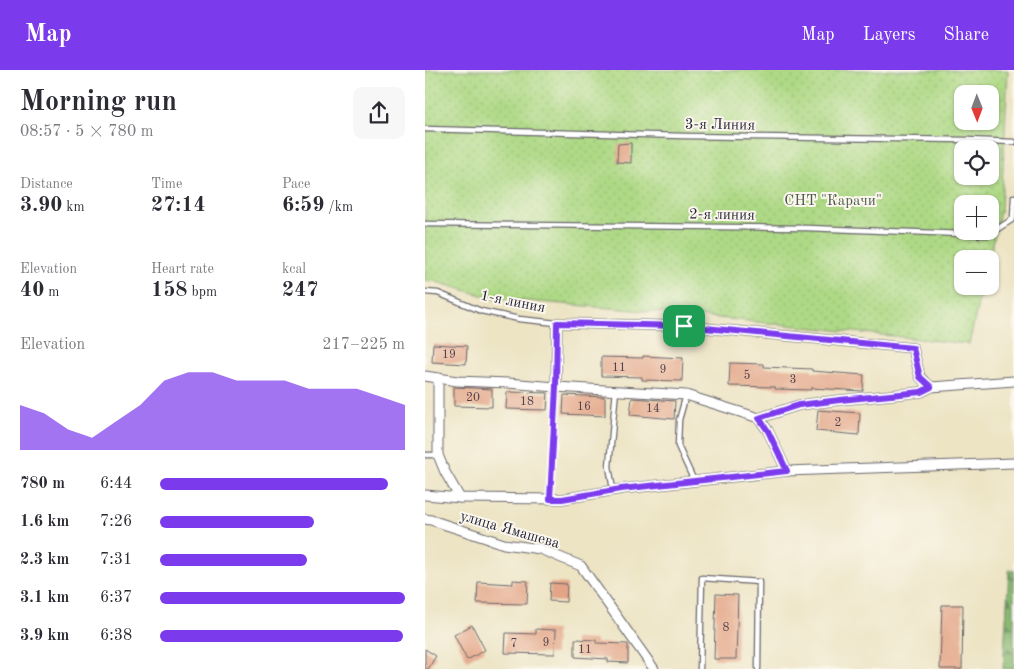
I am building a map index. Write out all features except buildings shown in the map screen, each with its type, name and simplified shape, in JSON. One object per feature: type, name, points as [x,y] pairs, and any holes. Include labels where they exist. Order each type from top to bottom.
[{"type":"street","name":"1-я линия","points":[[557,323],[684,326],[913,348],[920,377],[931,387]]},
{"type":"street","points":[[556,387],[557,323]]},
{"type":"street","points":[[425,376],[457,381],[686,395],[759,418],[799,405],[921,392],[931,387],[1014,381]]},
{"type":"street","points":[[438,378],[438,455],[459,498]]},
{"type":"street","points":[[759,418],[768,431],[787,471]]},
{"type":"street","points":[[425,495],[459,498],[562,499],[613,490],[787,471],[1014,463]]},
{"type":"street","name":"улица Ямашева","points":[[425,519],[504,544],[540,549],[581,566],[654,669]]},
{"type":"lane","name":"3-я Линия","points":[[425,129],[1014,142]]},
{"type":"lane","points":[[1013,219],[1014,197]]},
{"type":"lane","name":"2-я линия","points":[[425,224],[807,228],[988,234],[1013,219]]},
{"type":"lane","name":"1-я линия","points":[[425,292],[438,293],[481,311],[557,323]]},
{"type":"lane","points":[[550,499],[556,387]]},
{"type":"lane","points":[[613,490],[609,466],[616,390]]},
{"type":"lane","points":[[686,395],[679,420],[678,446],[694,481]]},
{"type":"lane","points":[[425,455],[438,455]]},
{"type":"lane","points":[[700,669],[703,578],[759,582],[758,669]]},
{"type":"green space","name":"СНТ \"Карачи\"","points":[[425,70],[1008,70],[999,216],[999,195],[954,195],[954,240],[993,240],[991,250],[954,250],[954,295],[980,295],[969,344],[680,314],[492,298],[433,281],[425,281]]},
{"type":"green space","points":[[1009,570],[1014,570],[1014,669],[1003,669]]},
{"type":"route","points":[[557,323],[684,326],[913,348],[920,377],[931,387],[921,392],[799,405],[759,418],[768,431],[787,471],[621,489],[562,499],[550,499],[556,387],[557,323]]}]
